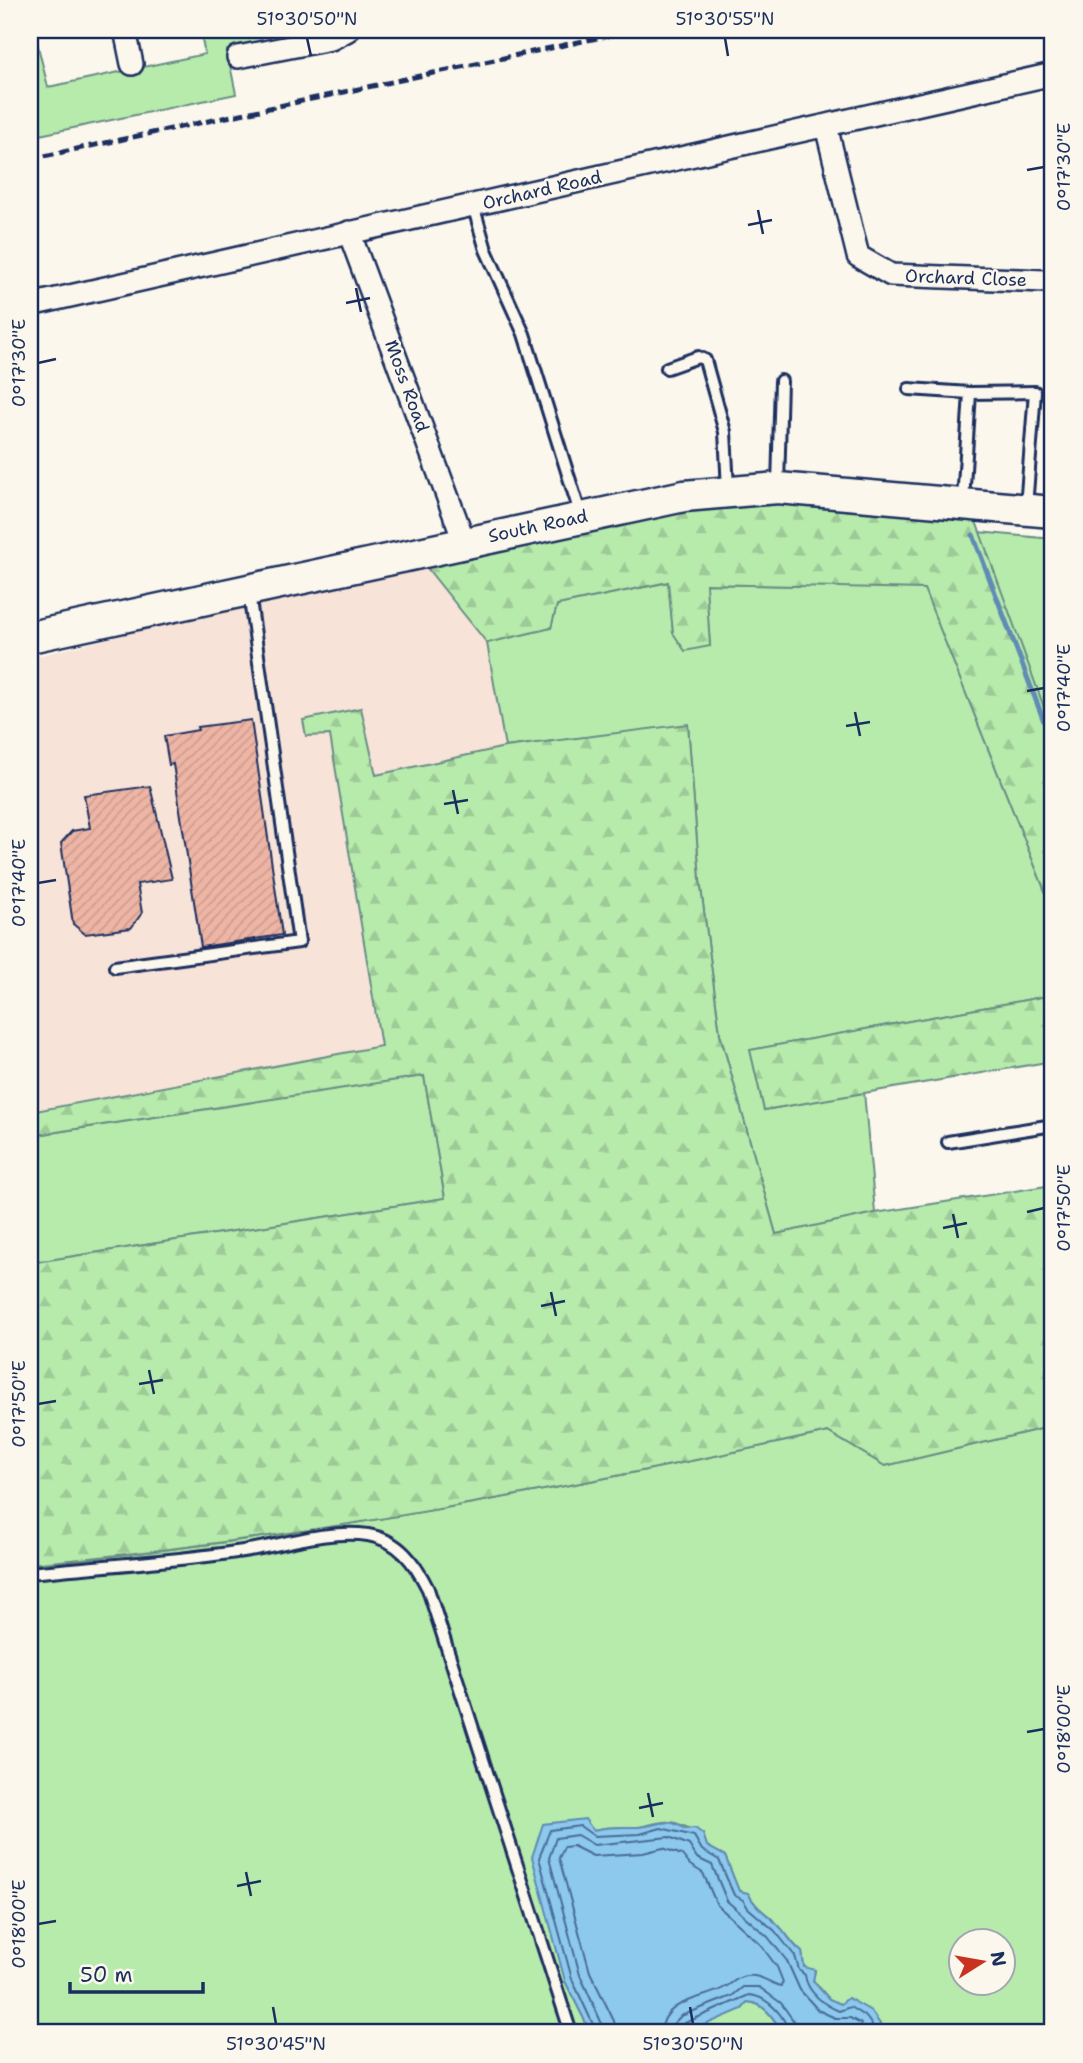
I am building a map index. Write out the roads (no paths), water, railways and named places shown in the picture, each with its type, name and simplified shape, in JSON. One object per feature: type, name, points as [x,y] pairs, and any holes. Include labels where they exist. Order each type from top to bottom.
[{"type":"main road","name":"South Road","points":[[30,637],[464,541],[684,496],[778,488],[1040,511]]},
{"type":"street","points":[[125,30],[132,64]]},
{"type":"street","points":[[238,57],[331,39],[348,30]]},
{"type":"street","name":"Orchard Road","points":[[30,304],[1053,74]]},
{"type":"street","name":"Orchard Close","points":[[826,126],[858,257],[891,275],[1045,281]]},
{"type":"street","name":"Moss Road","points":[[349,232],[464,541]]},
{"type":"lane","points":[[473,205],[486,250],[524,334],[582,517]]},
{"type":"lane","points":[[667,368],[701,356],[705,360],[725,432],[728,492]]},
{"type":"lane","points":[[778,488],[781,381]]},
{"type":"lane","points":[[909,389],[970,393],[1035,392],[1040,511]]},
{"type":"lane","points":[[963,504],[970,393]]},
{"type":"lane","points":[[115,967],[299,942],[253,642],[248,590]]},
{"type":"lane","points":[[948,1142],[1053,1125]]},
{"type":"lane","points":[[30,1573],[236,1552],[344,1534],[370,1535],[398,1547],[416,1565],[428,1589],[571,2033]]},
{"type":"water","points":[[585,1819],[593,1830],[667,1822],[685,1829],[695,1828],[703,1834],[707,1846],[725,1856],[739,1891],[748,1893],[754,1903],[802,1952],[804,1967],[815,1970],[813,1981],[829,1999],[841,2004],[848,1998],[871,2011],[880,2024],[877,2033],[782,2033],[773,2018],[760,2005],[748,2002],[742,2009],[686,2033],[591,2033],[565,1981],[532,1857],[543,1824]]},
{"type":"waterway","points":[[973,535],[1053,745]]},
{"type":"railway","points":[[30,159],[635,30]]}]
